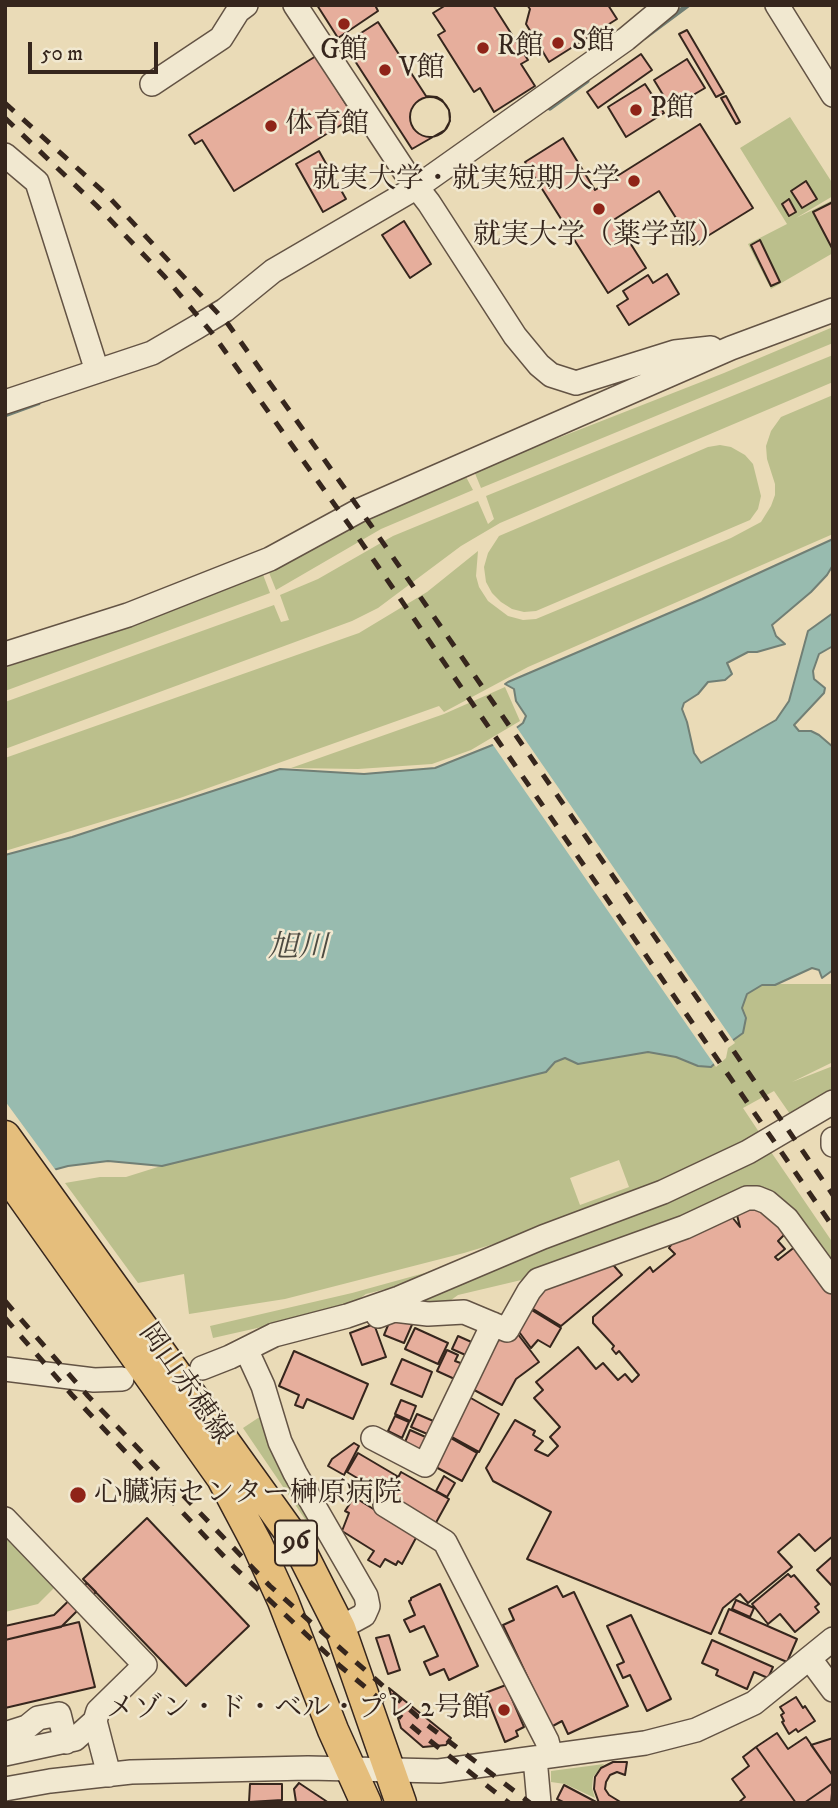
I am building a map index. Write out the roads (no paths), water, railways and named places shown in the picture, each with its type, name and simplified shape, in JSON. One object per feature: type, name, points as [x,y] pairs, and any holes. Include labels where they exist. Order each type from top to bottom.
[{"type":"main road","name":"岡山赤穂線","points":[[5,1136],[121,1315],[240,1510],[283,1601],[366,1803]]},
{"type":"main road","name":"岡山赤穂線","points":[[5,1172],[121,1315],[288,1530],[319,1583],[340,1628],[401,1803]]},
{"type":"street","points":[[152,84],[221,38],[238,11],[246,5]]},
{"type":"street","points":[[295,5],[526,352],[551,375],[576,383],[676,352],[731,348]]},
{"type":"street","points":[[5,402],[152,353],[195,328],[225,310],[273,271],[417,187],[626,39],[667,5]]},
{"type":"street","points":[[777,5],[831,87]]},
{"type":"street","points":[[5,155],[37,182],[96,371]]},
{"type":"street","points":[[5,654],[128,615],[270,559],[343,517],[731,348],[830,310]]},
{"type":"street","points":[[202,1368],[274,1335],[341,1318],[399,1298],[543,1237],[663,1192],[748,1153],[833,1102]]},
{"type":"street","points":[[833,1139],[833,1145]]},
{"type":"street","points":[[341,1318],[347,1327],[394,1310],[428,1314],[464,1312],[507,1330],[538,1280],[673,1232],[747,1198],[767,1202],[787,1219],[833,1282]]},
{"type":"street","points":[[373,1438],[425,1465],[493,1324]]},
{"type":"street","points":[[246,1349],[263,1386],[280,1442],[295,1473],[366,1596],[368,1606],[364,1615],[340,1628]]},
{"type":"street","points":[[5,1369],[93,1380],[122,1379]]},
{"type":"street","points":[[385,1505],[445,1542],[547,1741],[539,1801]]},
{"type":"street","points":[[5,1519],[145,1665],[75,1739],[5,1754]]},
{"type":"street","points":[[5,1789],[108,1775],[214,1769],[350,1767],[439,1771],[645,1743],[715,1723],[754,1703],[833,1639]]},
{"type":"street","points":[[810,1659],[833,1690]]},
{"type":"street","points":[[5,1734],[27,1727],[38,1718],[91,1708],[96,1716],[108,1775]]},
{"type":"street","points":[[59,1714],[66,1742]]},
{"type":"water","name":"旭川","points":[[833,539],[833,565],[827,575],[772,625],[776,636],[785,644],[748,652],[727,663],[732,674],[725,680],[708,682],[698,694],[684,703],[682,709],[694,753],[701,763],[776,720],[789,701],[808,631],[833,613],[833,646],[819,654],[813,671],[814,679],[825,688],[824,693],[794,725],[799,731],[811,731],[819,735],[833,747],[833,970],[822,978],[819,970],[812,968],[775,985],[762,985],[747,994],[742,1008],[746,1018],[743,1033],[725,1046],[723,1056],[711,1067],[648,1052],[578,1064],[565,1058],[555,1062],[546,1072],[162,1166],[108,1161],[68,1166],[5,1183],[5,855],[72,837],[280,769],[364,774],[435,768],[495,744],[523,723],[526,716],[516,701],[514,689],[505,684],[508,682],[702,599]]},
{"type":"waterway","points":[[645,37],[688,5]]},
{"type":"waterway","points":[[550,108],[587,81]]},
{"type":"waterway","points":[[5,415],[38,403]]},
{"type":"railway","points":[[5,103],[106,194],[228,324],[370,524],[833,1195]]},
{"type":"railway","points":[[5,118],[97,206],[165,277],[212,333],[357,536],[833,1227]]},
{"type":"railway","points":[[5,1301],[88,1396],[270,1586],[426,1724],[530,1803]]},
{"type":"railway","points":[[5,1318],[72,1395],[233,1566],[340,1666],[509,1803]]},
{"type":"place","name":"G館","points":[[344,24]]},
{"type":"place","name":"S館","points":[[558,43]]},
{"type":"place","name":"R館","points":[[483,48]]},
{"type":"place","name":"V館","points":[[385,70]]},
{"type":"place","name":"P館","points":[[636,110]]},
{"type":"place","name":"体育館","points":[[271,126]]},
{"type":"place","name":"就実大学・就実短期大学","points":[[634,181]]},
{"type":"place","name":"就実大学（薬学部）","points":[[599,209]]},
{"type":"place","name":"心臓病センター榊原病院","points":[[78,1495]]},
{"type":"place","name":"メゾン・ド・ベル・プレ 2号館","points":[[504,1710]]}]
